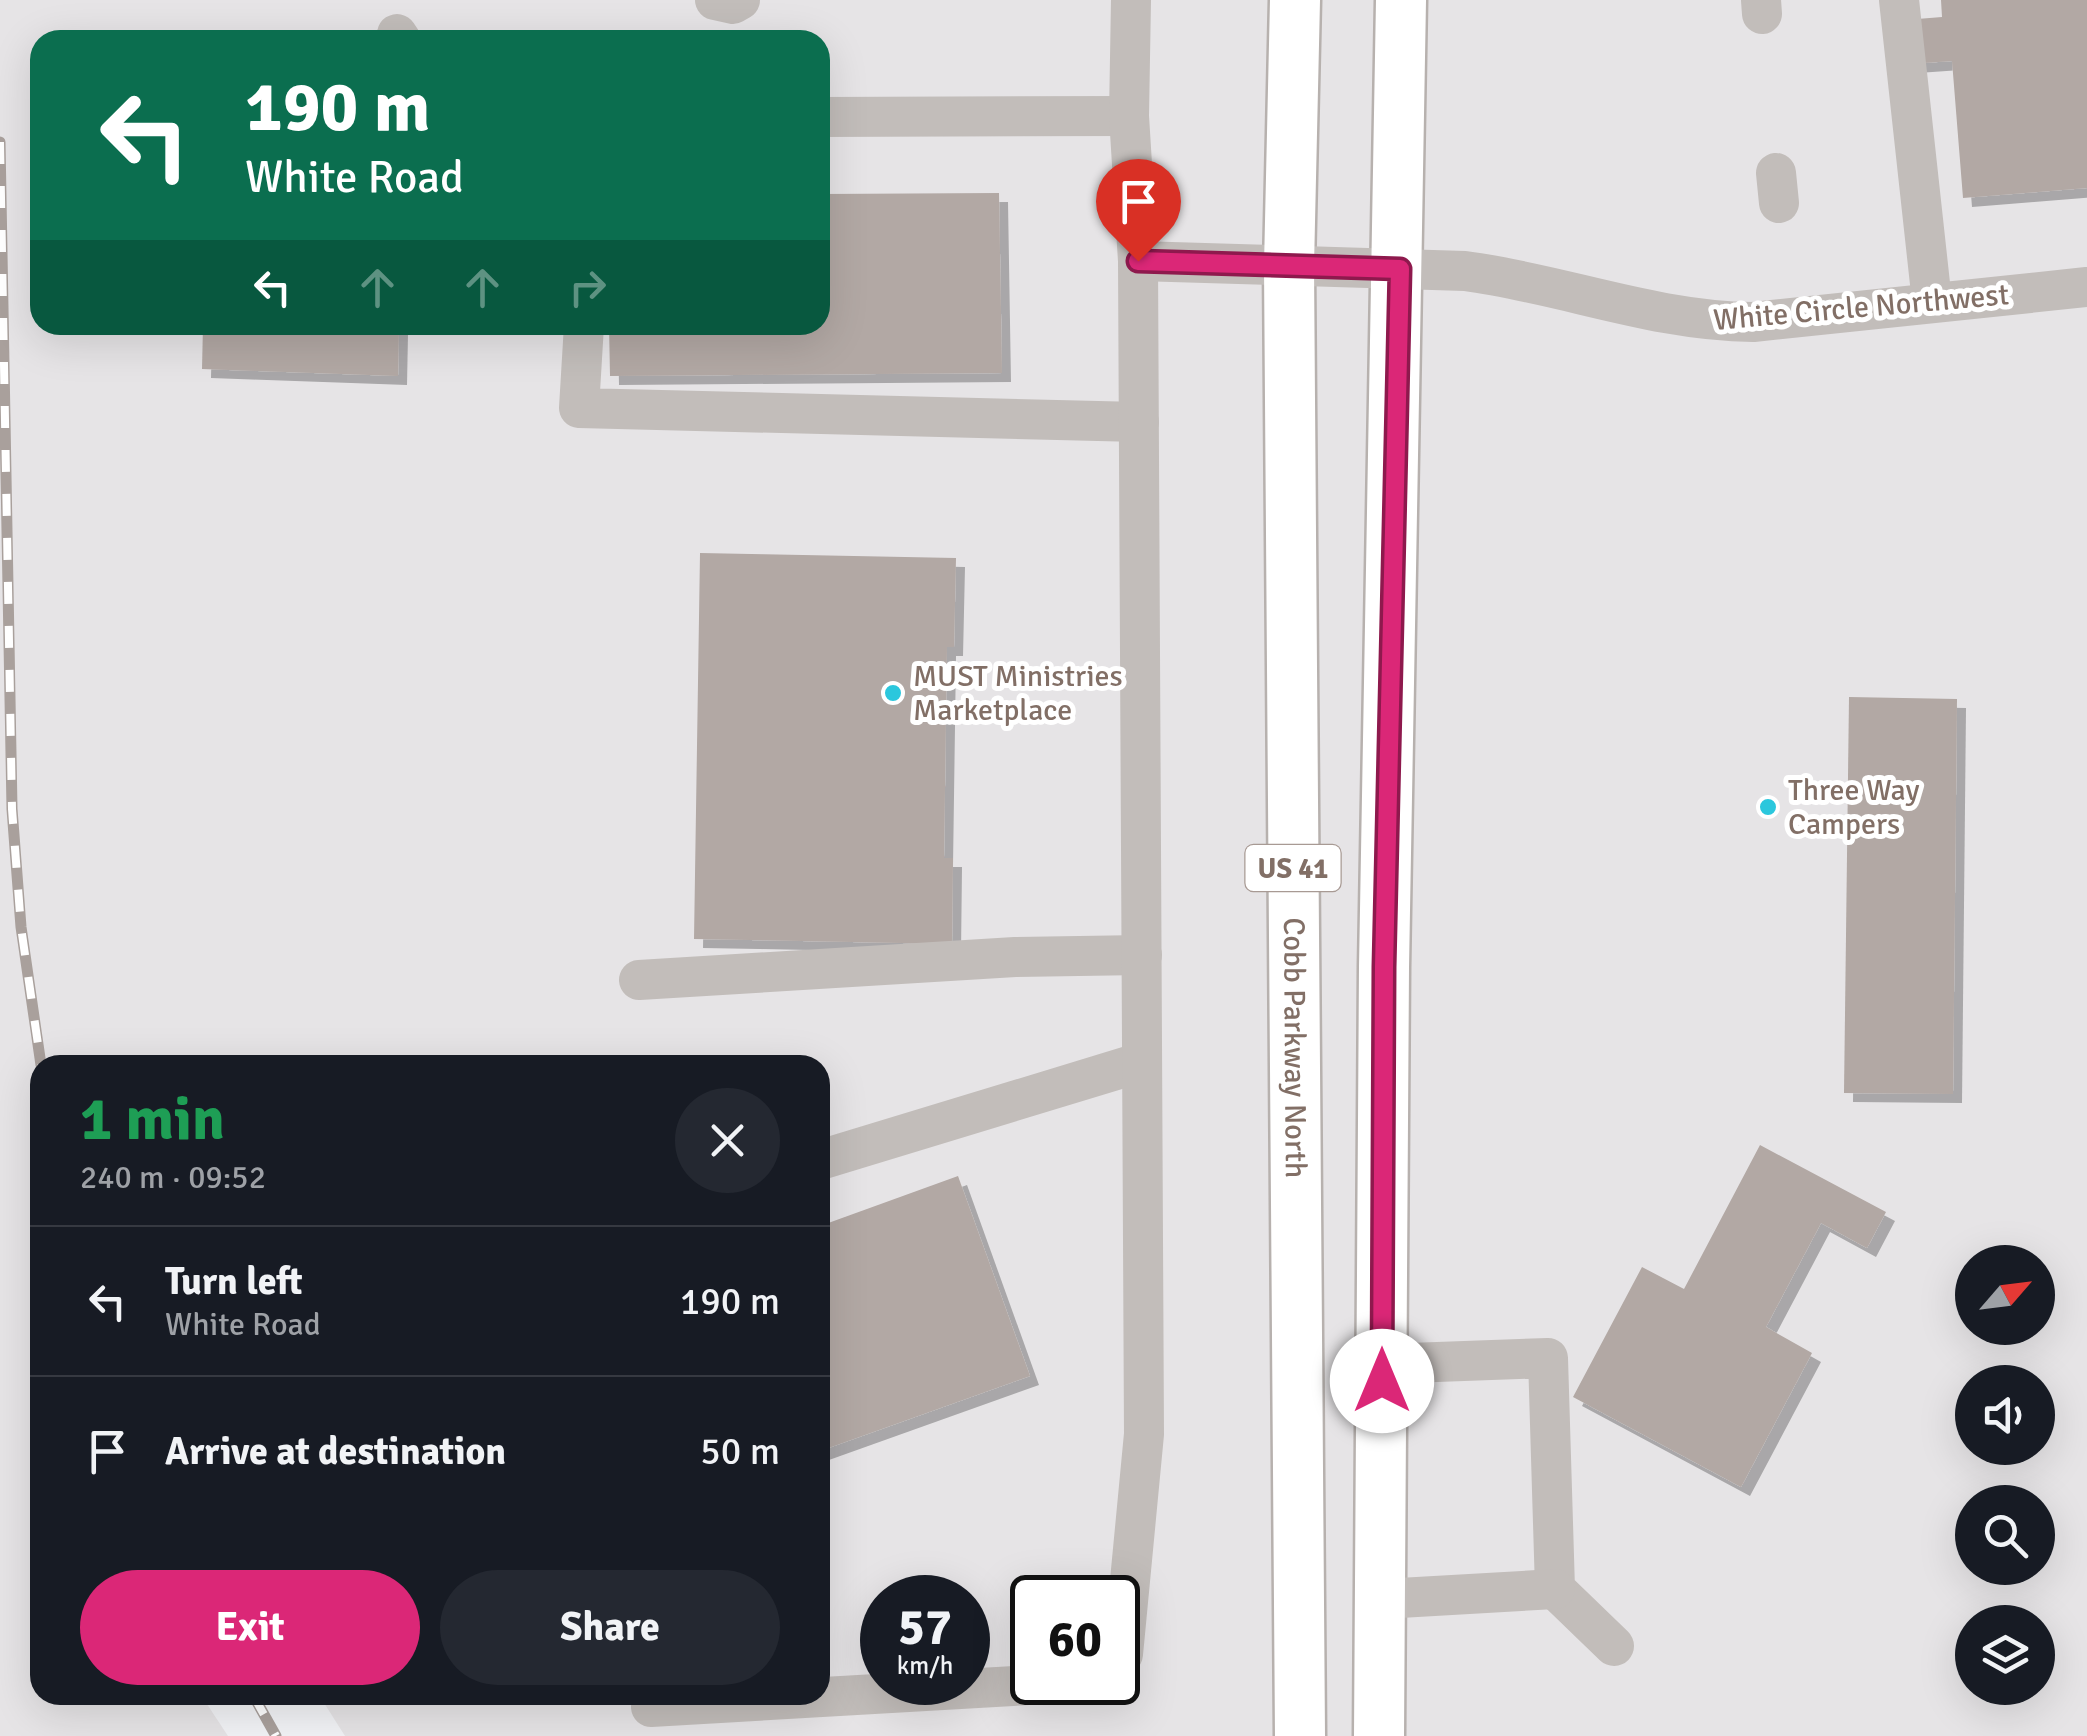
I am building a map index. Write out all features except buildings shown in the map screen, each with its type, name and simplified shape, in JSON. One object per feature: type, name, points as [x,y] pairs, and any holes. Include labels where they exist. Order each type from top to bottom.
[{"type":"main road","name":"Cobb Parkway North","points":[[1295,0],[1289,266],[1300,1736]]},
{"type":"main road","points":[[1379,1736],[1384,967],[1400,269],[1401,0]]},
{"type":"street","points":[[715,0],[732,4],[740,0]]},
{"type":"street","points":[[1131,0],[1130,116],[1138,261],[1144,1434],[1131,1575]]},
{"type":"street","points":[[1899,0],[1932,302]]},
{"type":"street","points":[[830,117],[1130,116]]},
{"type":"street","name":"White Circle Northwest","points":[[1138,261],[1509,276],[1697,321],[1753,322],[2087,286]]},
{"type":"street","points":[[583,335],[579,408],[1139,422]]},
{"type":"street","points":[[639,980],[1015,957],[1142,955]]},
{"type":"street","points":[[830,1157],[1142,1062]]},
{"type":"street","points":[[1382,1364],[1548,1358],[1555,1589],[1614,1646]]},
{"type":"street","points":[[1382,1599],[1555,1589]]},
{"type":"street","points":[[830,1697],[1010,1686]]},
{"type":"street","points":[[651,1708],[701,1705]]},
{"type":"shaded area","points":[[0,0],[2087,0],[2087,1736],[345,1736],[325,1705],[830,1705],[830,1055],[30,1055],[30,1705],[208,1705],[228,1736],[0,1736]]},
{"type":"railway","points":[[0,142],[12,809],[21,927],[40,1055]]},
{"type":"railway","points":[[259,1705],[276,1736]]},
{"type":"place","name":"MUST Ministries Marketplace","points":[[893,693]]},
{"type":"place","name":"Three Way Campers","points":[[1768,807]]},
{"type":"route","points":[[1138,261],[1400,269],[1384,967],[1382,1381]]}]
